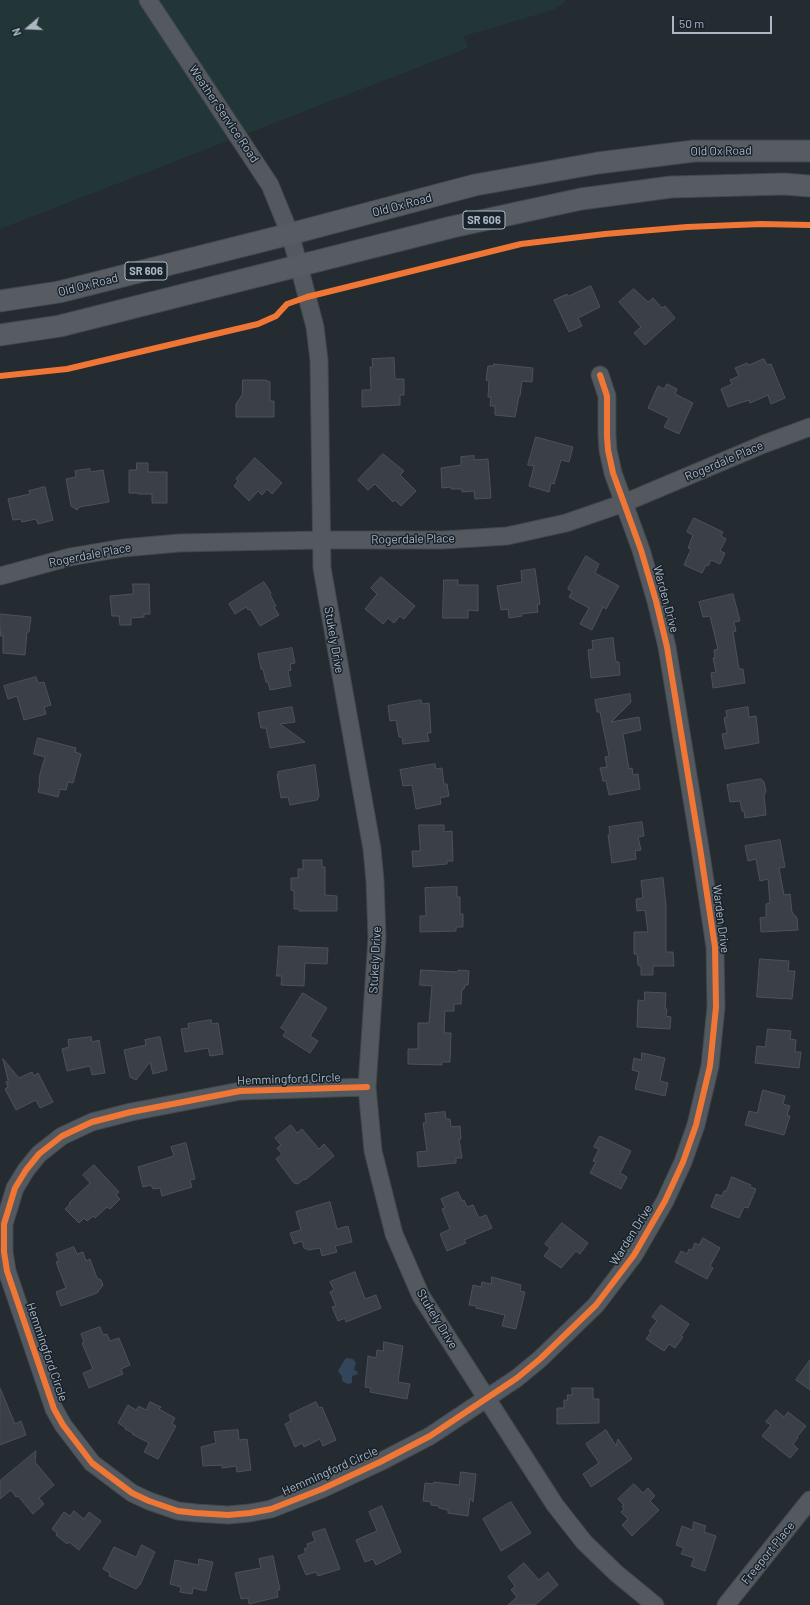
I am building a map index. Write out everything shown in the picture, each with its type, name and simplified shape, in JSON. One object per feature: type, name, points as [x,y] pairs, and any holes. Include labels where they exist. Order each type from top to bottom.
[{"type":"main road","name":"Old Ox Road","points":[[0,301],[59,292],[290,234],[475,185],[598,163],[694,151],[810,151]]},
{"type":"main road","name":"SR 606","points":[[0,335],[60,326],[452,227],[581,199],[671,186],[784,184],[810,186]]},
{"type":"street","name":"Weather Service Road","points":[[148,0],[270,185],[290,234]]},
{"type":"street","name":"Stukely Drive","points":[[290,234],[315,327],[318,360],[320,540],[323,576],[372,849],[375,881],[376,954],[367,1087],[373,1151],[394,1234],[421,1296],[555,1505],[584,1542],[616,1574],[655,1605]]},
{"type":"street","name":"Warden Drive","points":[[486,1399],[517,1378],[582,1320],[596,1306],[634,1255],[665,1201],[683,1162],[696,1125],[710,1066],[716,1007],[715,947],[700,848],[667,647],[652,586],[613,473],[608,450],[607,396],[600,375]]},
{"type":"street","name":"Rogerdale Place","points":[[0,576],[70,557],[123,548],[179,543],[320,540],[443,540],[507,536],[566,523],[624,503],[764,444],[810,427]]},
{"type":"street","name":"Hemmingford Circle","points":[[367,1087],[240,1091],[131,1112],[92,1122],[62,1136],[39,1154],[26,1170],[15,1188],[4,1224],[4,1252],[6,1271],[54,1409],[63,1425],[92,1463],[132,1493],[178,1511],[228,1515],[250,1513],[271,1508],[322,1489],[380,1462],[430,1436],[486,1399]]},
{"type":"street","name":"Freeport Place","points":[[726,1605],[810,1500]]},
{"type":"green space","points":[[0,0],[565,0],[564,3],[553,10],[464,36],[468,48],[0,229]]},
{"type":"water","points":[[347,1358],[353,1359],[356,1363],[354,1370],[357,1371],[358,1374],[352,1376],[352,1383],[348,1384],[342,1381],[342,1377],[338,1371]]},
{"type":"building","points":[[591,286],[600,307],[578,318],[582,326],[569,332],[554,300],[567,294],[568,296]]},
{"type":"building","points":[[634,289],[648,302],[653,298],[662,308],[665,306],[675,318],[645,345],[634,333],[641,327],[619,302]]},
{"type":"building","points":[[394,358],[395,379],[404,379],[404,395],[400,395],[400,405],[362,407],[362,390],[371,390],[370,367],[373,367],[372,359]]},
{"type":"building","points":[[764,359],[767,365],[771,364],[785,398],[771,404],[768,395],[750,403],[749,400],[728,407],[721,389],[732,384],[730,380],[739,376],[735,368],[747,363],[748,365]]},
{"type":"building","points":[[494,364],[533,368],[532,382],[522,381],[515,417],[495,415],[495,406],[490,406],[491,397],[488,397],[489,381],[486,380],[488,366],[493,366]]},
{"type":"building","points":[[243,380],[265,380],[270,382],[270,401],[274,401],[274,417],[236,417],[236,404],[242,395]]},
{"type":"building","points":[[667,384],[677,389],[675,394],[693,403],[679,434],[664,427],[669,418],[648,408],[658,386],[664,389]]},
{"type":"building","points":[[536,437],[573,447],[569,462],[561,460],[554,484],[551,483],[549,492],[529,486],[534,466],[528,465]]},
{"type":"building","points":[[383,454],[404,471],[400,475],[416,491],[401,506],[395,500],[393,502],[375,484],[368,490],[358,480]]},
{"type":"building","points":[[474,456],[474,460],[488,459],[491,498],[475,499],[474,491],[462,492],[462,489],[451,489],[451,487],[442,488],[441,468],[461,465],[461,457]]},
{"type":"building","points":[[255,458],[282,483],[272,494],[267,489],[262,495],[258,491],[249,501],[234,486],[238,481],[236,479]]},
{"type":"building","points":[[137,463],[148,463],[148,472],[167,472],[167,503],[152,503],[152,494],[129,493],[129,470],[136,470]]},
{"type":"building","points":[[90,469],[90,472],[103,470],[109,502],[79,507],[77,510],[71,506],[66,479],[76,477],[75,471]]},
{"type":"building","points":[[45,487],[53,520],[38,524],[36,519],[22,522],[21,519],[13,520],[8,499],[30,494],[29,491]]},
{"type":"building","points":[[694,518],[723,532],[721,536],[726,539],[720,551],[725,553],[720,564],[711,560],[708,566],[706,565],[702,573],[684,565],[691,549],[688,548],[693,535],[687,532]]},
{"type":"building","points":[[586,556],[599,564],[595,573],[619,586],[606,609],[603,607],[592,630],[580,624],[589,608],[569,597],[572,592],[568,589]]},
{"type":"building","points":[[535,569],[540,604],[537,605],[538,612],[521,614],[522,616],[509,618],[508,609],[501,610],[497,586],[522,582],[521,571]]},
{"type":"building","points":[[381,577],[415,606],[404,619],[400,616],[394,623],[388,618],[383,624],[365,609],[377,594],[371,588]]},
{"type":"building","points":[[444,580],[458,580],[458,585],[478,585],[478,611],[468,610],[468,618],[443,618]]},
{"type":"building","points":[[264,582],[271,593],[270,595],[276,606],[274,607],[279,615],[260,626],[250,609],[248,610],[246,607],[235,614],[229,604]]},
{"type":"building","points":[[133,584],[149,584],[150,614],[144,614],[144,617],[131,618],[131,625],[120,625],[119,616],[112,616],[110,596],[133,594]]},
{"type":"building","points":[[733,594],[740,621],[734,622],[736,631],[733,632],[739,669],[743,669],[745,683],[713,688],[711,673],[716,672],[713,658],[715,658],[714,650],[718,649],[710,616],[703,617],[699,602]]},
{"type":"building","points":[[0,614],[31,617],[29,632],[27,632],[25,655],[3,653],[3,636],[1,636]]},
{"type":"building","points":[[613,638],[616,662],[619,662],[620,675],[591,678],[588,650],[593,649],[592,641]]},
{"type":"building","points":[[292,648],[295,663],[290,664],[291,670],[288,671],[291,686],[270,690],[268,682],[266,682],[263,669],[261,669],[258,654]]},
{"type":"building","points":[[36,677],[38,683],[44,682],[51,705],[44,707],[46,714],[24,720],[17,696],[8,699],[4,686]]},
{"type":"building","points":[[630,694],[631,702],[611,722],[639,717],[641,730],[623,734],[629,769],[632,768],[633,775],[638,774],[640,789],[609,795],[606,781],[603,781],[600,768],[607,767],[605,757],[609,756],[600,712],[597,712],[595,700]]},
{"type":"building","points":[[421,700],[422,704],[429,703],[431,733],[427,733],[429,741],[403,744],[402,737],[399,737],[396,720],[390,721],[388,706]]},
{"type":"building","points":[[292,707],[295,722],[280,724],[305,742],[270,748],[266,728],[261,728],[258,713]]},
{"type":"building","points":[[748,707],[749,717],[756,716],[759,743],[725,749],[722,734],[727,733],[724,718],[727,717],[726,711]]},
{"type":"building","points":[[38,738],[76,748],[75,752],[81,754],[73,783],[68,782],[66,790],[60,789],[58,797],[38,792],[40,774],[45,757],[34,754]]},
{"type":"building","points":[[435,764],[436,769],[442,768],[444,784],[447,784],[449,796],[440,798],[441,804],[416,809],[412,785],[403,786],[400,770]]},
{"type":"building","points":[[315,765],[319,796],[317,800],[290,805],[288,797],[281,798],[277,774],[279,774],[278,772]]},
{"type":"building","points":[[761,779],[764,782],[766,791],[764,795],[766,815],[745,818],[740,801],[730,802],[727,785]]},
{"type":"building","points":[[642,822],[644,836],[638,837],[641,850],[635,851],[636,859],[612,863],[608,835],[610,835],[609,827]]},
{"type":"building","points":[[419,825],[444,825],[444,832],[452,831],[453,861],[447,861],[447,864],[413,867],[412,851],[420,851]]},
{"type":"building","points":[[780,840],[785,867],[779,868],[784,895],[790,894],[792,912],[797,918],[798,930],[761,932],[760,918],[766,917],[766,904],[770,903],[768,879],[760,881],[756,859],[748,861],[745,846]]},
{"type":"building","points":[[303,860],[322,860],[322,867],[325,867],[325,895],[337,896],[337,911],[299,911],[299,909],[294,909],[294,891],[291,890],[291,878],[298,878],[298,869],[303,869]]},
{"type":"building","points":[[663,878],[666,906],[666,952],[673,952],[674,966],[653,966],[653,975],[641,975],[641,967],[638,965],[637,954],[634,954],[634,932],[648,932],[645,910],[637,911],[636,899],[643,898],[641,881]]},
{"type":"building","points":[[457,887],[457,897],[460,897],[460,914],[463,914],[463,927],[456,927],[456,931],[420,932],[420,916],[426,916],[425,888]]},
{"type":"building","points":[[279,946],[328,948],[327,964],[305,963],[304,986],[281,985],[282,976],[277,976]]},
{"type":"building","points":[[760,959],[789,961],[788,971],[795,971],[792,999],[757,997]]},
{"type":"building","points":[[421,970],[458,972],[458,970],[469,971],[468,985],[465,985],[464,989],[462,989],[461,1004],[454,1004],[454,1011],[445,1011],[444,1033],[451,1033],[450,1062],[442,1062],[442,1065],[408,1064],[408,1049],[418,1049],[418,1023],[429,1023],[432,986],[420,985]]},
{"type":"building","points":[[645,992],[666,993],[665,1009],[667,1009],[666,1016],[671,1017],[670,1029],[637,1027],[638,1000],[644,1001]]},
{"type":"building","points":[[303,993],[327,1008],[310,1036],[318,1041],[310,1053],[283,1036],[286,1031],[281,1028]]},
{"type":"building","points":[[211,1020],[212,1024],[218,1023],[223,1054],[210,1056],[208,1048],[185,1052],[181,1029],[189,1028],[188,1024]]},
{"type":"building","points":[[768,1029],[791,1031],[790,1039],[796,1040],[795,1052],[801,1052],[799,1068],[755,1063],[757,1046],[765,1047]]},
{"type":"building","points":[[91,1037],[92,1042],[99,1040],[105,1073],[92,1075],[90,1066],[67,1071],[62,1049],[69,1047],[68,1040]]},
{"type":"building","points":[[160,1037],[167,1070],[153,1074],[150,1062],[136,1080],[130,1077],[124,1050],[146,1045],[145,1040]]},
{"type":"building","points":[[642,1053],[665,1058],[660,1081],[668,1083],[665,1096],[635,1089],[639,1072],[632,1070],[634,1058],[641,1060]]},
{"type":"building","points":[[3,1059],[19,1078],[32,1072],[34,1076],[38,1073],[53,1102],[40,1108],[36,1100],[16,1110],[5,1089],[8,1087],[6,1082],[8,1081]]},
{"type":"building","points":[[763,1090],[785,1096],[783,1104],[790,1106],[787,1115],[790,1116],[784,1135],[745,1125],[749,1111],[757,1113]]},
{"type":"building","points":[[445,1112],[446,1119],[450,1119],[451,1127],[460,1126],[461,1139],[459,1139],[462,1158],[456,1158],[456,1163],[418,1167],[417,1152],[427,1151],[423,1123],[426,1123],[425,1114]]},
{"type":"building","points":[[291,1125],[297,1133],[302,1129],[319,1149],[324,1144],[334,1156],[298,1184],[294,1183],[276,1159],[282,1154],[277,1148],[281,1145],[275,1138]]},
{"type":"building","points":[[600,1136],[631,1151],[620,1173],[627,1177],[621,1189],[590,1173],[596,1162],[593,1161],[599,1149],[594,1147]]},
{"type":"building","points":[[186,1143],[195,1179],[190,1180],[192,1187],[162,1196],[160,1188],[153,1189],[151,1185],[143,1187],[138,1167],[174,1156],[171,1147]]},
{"type":"building","points":[[94,1165],[119,1192],[116,1195],[120,1199],[110,1209],[107,1207],[95,1218],[93,1216],[87,1221],[84,1218],[79,1223],[65,1209],[70,1204],[69,1203],[90,1183],[83,1175]]},
{"type":"building","points":[[732,1177],[751,1185],[750,1187],[756,1189],[748,1208],[744,1207],[739,1218],[711,1207],[716,1194],[722,1196],[724,1191],[726,1191]]},
{"type":"building","points":[[458,1192],[462,1201],[464,1200],[467,1207],[473,1205],[479,1218],[486,1215],[492,1228],[464,1240],[466,1243],[447,1251],[440,1234],[450,1229],[442,1209],[445,1208],[441,1199]]},
{"type":"building","points":[[330,1202],[337,1229],[348,1226],[352,1242],[335,1246],[337,1252],[322,1256],[320,1248],[309,1250],[304,1248],[302,1241],[294,1244],[290,1233],[301,1230],[296,1212]]},
{"type":"building","points":[[562,1223],[588,1243],[580,1254],[576,1251],[561,1268],[544,1256],[550,1248],[545,1244]]},
{"type":"building","points":[[703,1238],[720,1248],[710,1266],[713,1268],[707,1279],[675,1262],[681,1251],[687,1254],[689,1249],[692,1250],[695,1243],[699,1245]]},
{"type":"building","points":[[74,1247],[77,1254],[83,1252],[86,1261],[90,1259],[97,1278],[101,1280],[103,1285],[97,1293],[61,1306],[56,1292],[66,1288],[56,1262],[59,1261],[56,1254]]},
{"type":"building","points":[[355,1272],[365,1299],[376,1295],[381,1308],[346,1322],[345,1318],[338,1321],[332,1307],[336,1306],[330,1292],[334,1290],[330,1282]]},
{"type":"building","points":[[492,1277],[521,1285],[520,1291],[525,1292],[516,1329],[502,1326],[505,1315],[469,1305],[473,1285],[481,1287],[482,1282],[491,1284]]},
{"type":"building","points":[[661,1305],[689,1324],[681,1336],[683,1337],[675,1348],[669,1344],[664,1351],[646,1339],[651,1332],[649,1331],[657,1321],[652,1317]]},
{"type":"building","points":[[100,1327],[103,1335],[107,1334],[110,1341],[119,1338],[130,1365],[121,1369],[123,1374],[89,1388],[83,1373],[93,1369],[82,1343],[84,1342],[81,1334]]},
{"type":"building","points":[[384,1342],[403,1346],[398,1382],[410,1384],[407,1399],[370,1392],[371,1388],[365,1387],[368,1356],[376,1358],[377,1350],[383,1351]]},
{"type":"building","points":[[810,1360],[810,1390],[796,1380]]},
{"type":"building","points":[[0,1388],[15,1424],[21,1421],[26,1435],[0,1445]]},
{"type":"building","points":[[572,1388],[593,1388],[593,1399],[599,1399],[599,1423],[557,1424],[557,1408],[564,1408],[564,1400],[568,1400],[567,1395],[572,1395]]},
{"type":"building","points":[[150,1402],[161,1407],[159,1409],[175,1418],[172,1424],[176,1426],[158,1459],[144,1452],[149,1443],[132,1434],[133,1433],[118,1423],[128,1405],[136,1410],[139,1406],[146,1410]]},
{"type":"building","points":[[316,1402],[319,1408],[322,1407],[336,1440],[323,1446],[320,1439],[304,1447],[302,1443],[295,1447],[285,1424],[291,1421],[289,1415]]},
{"type":"building","points":[[776,1410],[784,1417],[788,1412],[806,1426],[793,1444],[798,1449],[790,1458],[762,1436],[771,1425],[766,1422]]},
{"type":"building","points":[[238,1430],[239,1440],[247,1439],[251,1470],[237,1472],[236,1466],[222,1468],[222,1465],[203,1466],[201,1447],[216,1443],[214,1432]]},
{"type":"building","points":[[606,1430],[616,1446],[618,1439],[632,1459],[591,1487],[583,1474],[599,1463],[586,1444]]},
{"type":"building","points":[[36,1451],[35,1462],[54,1485],[39,1498],[44,1504],[33,1514],[11,1490],[0,1499],[0,1481]]},
{"type":"building","points":[[461,1472],[476,1474],[473,1502],[470,1498],[468,1516],[448,1513],[448,1510],[439,1508],[439,1506],[431,1505],[431,1502],[423,1501],[425,1483],[433,1484],[434,1482],[459,1485]]},
{"type":"building","points":[[634,1484],[643,1493],[648,1488],[655,1496],[650,1501],[659,1510],[632,1536],[622,1525],[628,1519],[621,1512],[624,1509],[622,1506],[624,1505],[618,1499]]},
{"type":"building","points":[[511,1502],[531,1533],[501,1551],[483,1519]]},
{"type":"building","points":[[382,1506],[401,1552],[376,1565],[373,1559],[365,1562],[356,1540],[377,1531],[369,1512]]},
{"type":"building","points":[[74,1511],[84,1519],[89,1512],[101,1521],[79,1550],[69,1542],[67,1544],[56,1535],[57,1533],[52,1529],[64,1512],[70,1516]]},
{"type":"building","points":[[694,1522],[706,1526],[704,1532],[716,1536],[705,1571],[691,1566],[694,1558],[681,1554],[684,1548],[676,1545],[682,1526],[692,1530]]},
{"type":"building","points":[[325,1529],[340,1569],[318,1576],[316,1572],[306,1575],[298,1556],[306,1553],[304,1549],[308,1547],[307,1544],[315,1541],[312,1533]]},
{"type":"building","points":[[142,1545],[155,1552],[140,1585],[136,1589],[109,1576],[110,1573],[103,1569],[114,1547],[136,1557]]},
{"type":"building","points":[[273,1556],[280,1590],[277,1590],[278,1597],[249,1604],[248,1598],[241,1599],[235,1573],[261,1568],[259,1559]]},
{"type":"building","points":[[199,1559],[213,1562],[206,1591],[193,1588],[192,1594],[180,1592],[181,1587],[170,1584],[175,1560],[198,1565]]},
{"type":"building","points":[[524,1563],[539,1580],[548,1572],[558,1585],[535,1605],[508,1605],[517,1597],[511,1590],[515,1586],[508,1577]]},
{"type":"cycle path","points":[[0,376],[67,369],[258,324],[276,316],[287,304],[307,297],[521,244],[605,234],[687,227],[761,224],[810,225]]},
{"type":"cycle path","points":[[367,1087],[240,1091],[131,1112],[92,1122],[62,1136],[39,1154],[26,1170],[15,1188],[4,1224],[4,1252],[7,1271],[54,1409],[63,1425],[92,1463],[132,1493],[149,1501],[178,1511],[228,1515],[271,1509],[322,1489],[380,1462],[430,1436],[517,1378],[540,1359],[596,1305],[634,1255],[665,1201],[683,1162],[696,1125],[710,1066],[716,1007],[715,947],[667,647],[656,601],[641,550],[613,473],[608,450],[607,396],[600,375]]}]
